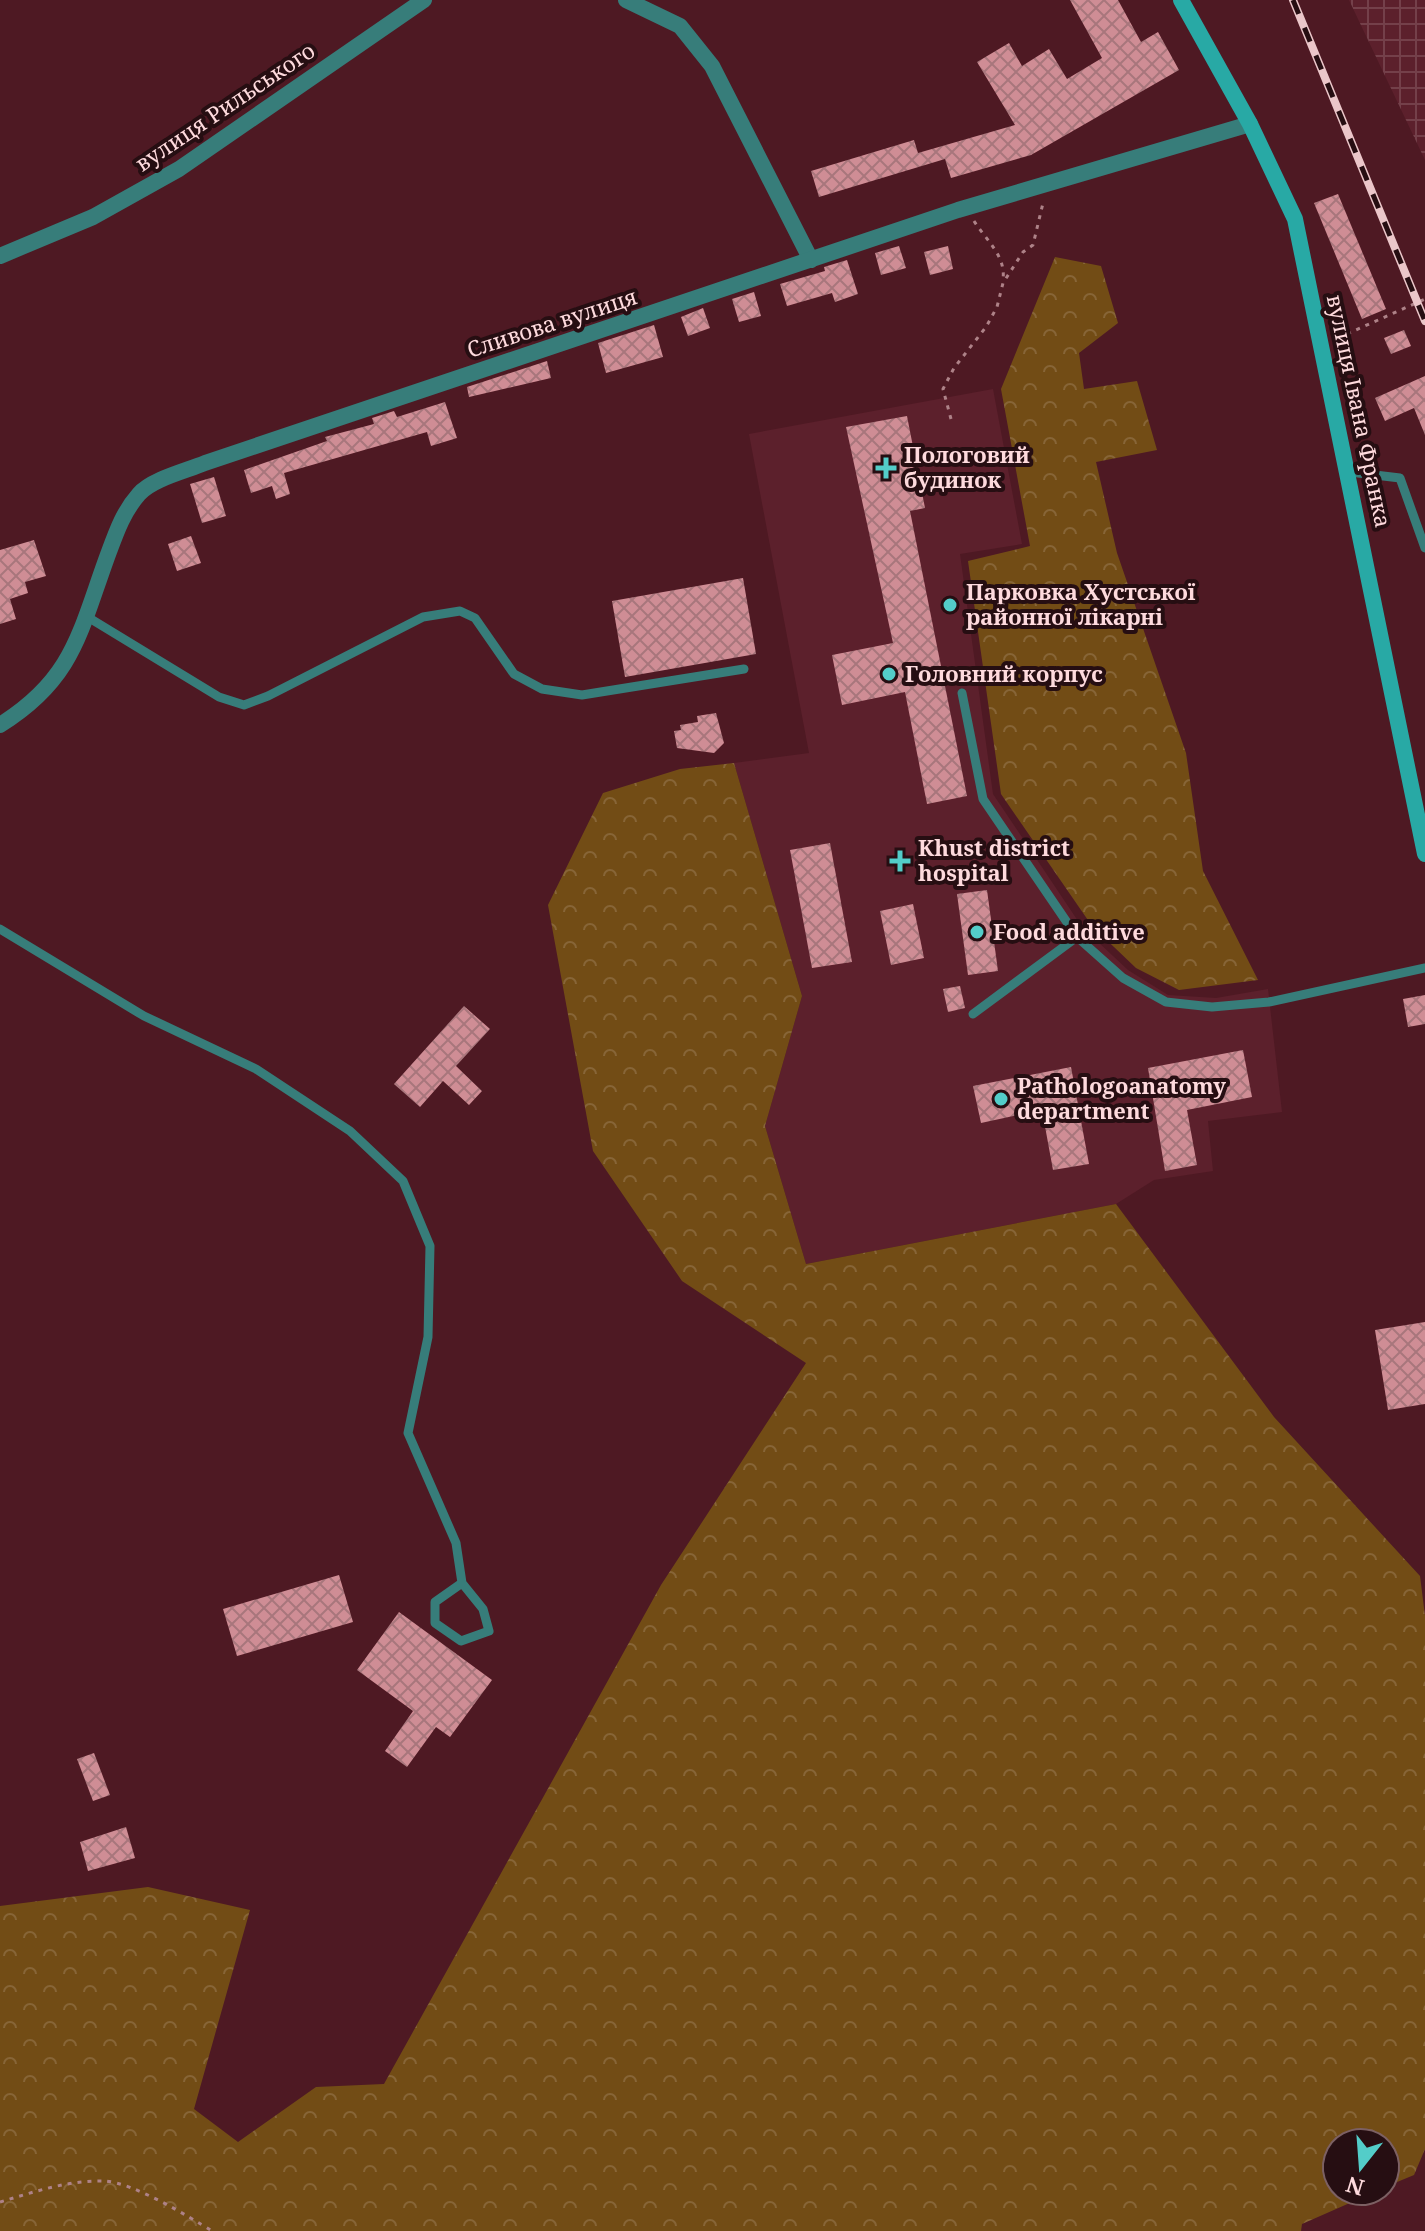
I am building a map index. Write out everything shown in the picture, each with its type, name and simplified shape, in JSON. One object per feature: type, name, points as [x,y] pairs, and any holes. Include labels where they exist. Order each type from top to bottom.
[{"type":"main road","name":"вулиця Івана Франка","points":[[1181,0],[1250,124],[1295,219],[1324,344],[1425,854]]},
{"type":"street","name":"вулиця Рильського","points":[[0,256],[93,217],[179,169],[424,0]]},
{"type":"street","points":[[626,0],[680,26],[712,66],[811,260]]},
{"type":"street","name":"Сливова вулиця","points":[[0,725],[23,711],[59,676],[76,648],[123,516],[141,491],[205,463],[958,210],[1250,124]]},
{"type":"lane","points":[[1350,472],[1400,478],[1425,548]]},
{"type":"lane","points":[[86,616],[219,697],[244,705],[268,696],[423,617],[460,611],[475,618],[514,674],[542,689],[582,695],[744,669]]},
{"type":"lane","points":[[962,693],[983,799],[1077,937],[1123,978],[1166,1002],[1212,1007],[1269,1002],[1425,968]]},
{"type":"lane","points":[[0,929],[144,1016],[256,1069],[350,1131],[403,1181],[430,1246],[428,1337],[408,1433],[456,1543],[462,1583],[483,1609],[489,1631],[461,1641],[435,1623],[435,1602],[462,1583]]},
{"type":"lane","points":[[973,1014],[1077,937]]},
{"type":"path","points":[[1003,283],[1023,252],[1033,245],[1036,222],[1051,183]]},
{"type":"path","points":[[951,419],[943,389],[997,307],[1005,266],[973,219],[958,210]]},
{"type":"path","points":[[1324,344],[1425,299]]},
{"type":"path","points":[[0,2202],[58,2185],[108,2181],[159,2201],[212,2231]]},
{"type":"shaded area","points":[[1349,0],[1425,0],[1425,160]]},
{"type":"shaded area","name":"Khust district hospital","points":[[993,389],[1022,544],[960,554],[993,794],[1082,927],[1128,970],[1168,995],[1216,998],[1268,989],[1282,1112],[1208,1121],[1213,1171],[1154,1180],[1116,1204],[806,1264],[765,1126],[802,996],[734,763],[809,753],[749,434]]},
{"type":"green space","points":[[1055,257],[1101,266],[1118,323],[1079,353],[1084,389],[1137,381],[1157,450],[1096,462],[1117,553],[1186,753],[1203,871],[1258,980],[1179,990],[1136,968],[1092,926],[1001,794],[968,561],[1030,546],[1001,389]]},
{"type":"green space","points":[[734,763],[802,996],[765,1126],[806,1264],[1116,1204],[1274,1417],[1420,1576],[1425,1616],[1425,2149],[1414,2175],[1401,2180],[1401,2127],[1321,2127],[1321,2207],[1341,2207],[1302,2224],[1301,2231],[0,2231],[0,1906],[148,1887],[250,1910],[194,2109],[238,2142],[316,2087],[384,2084],[661,1585],[806,1363],[682,1281],[593,1151],[548,905],[603,793],[680,769]]},
{"type":"building","points":[[1070,0],[1118,0],[1141,42],[1158,32],[1179,70],[1031,155],[951,178],[945,159],[819,197],[811,171],[914,140],[918,153],[1015,125],[977,62],[1009,43],[1022,66],[1049,49],[1067,79],[1102,58]]},
{"type":"building","points":[[1338,194],[1386,309],[1362,319],[1314,203]]},
{"type":"building","points":[[899,246],[906,268],[881,275],[875,253]]},
{"type":"building","points":[[948,246],[953,269],[930,275],[924,252]]},
{"type":"building","points":[[847,260],[858,294],[835,302],[832,293],[787,306],[780,284],[825,271],[824,267]]},
{"type":"building","points":[[754,292],[761,316],[739,322],[732,299]]},
{"type":"building","points":[[703,308],[710,328],[688,336],[681,317]]},
{"type":"building","points":[[654,325],[663,357],[606,373],[598,343]]},
{"type":"building","points":[[1404,330],[1411,346],[1391,354],[1384,338]]},
{"type":"building","points":[[547,361],[551,378],[469,397],[467,387]]},
{"type":"building","points":[[1425,376],[1425,435],[1414,408],[1385,421],[1375,398]]},
{"type":"building","points":[[445,402],[457,438],[431,446],[427,432],[284,473],[290,494],[276,499],[272,486],[251,493],[244,470],[327,441],[325,437],[374,424],[372,418],[394,411],[397,417]]},
{"type":"building","name":"Головний корпус","points":[[907,416],[925,508],[910,511],[967,796],[927,804],[905,692],[842,705],[832,655],[893,643],[846,427]]},
{"type":"building","points":[[214,477],[226,516],[202,523],[190,484]]},
{"type":"building","points":[[191,536],[201,563],[177,571],[168,544]]},
{"type":"building","points":[[34,540],[46,576],[25,582],[28,593],[10,599],[16,619],[0,624],[0,550]]},
{"type":"building","points":[[743,578],[756,654],[625,677],[612,601]]},
{"type":"building","points":[[716,713],[724,743],[714,753],[677,748],[674,731],[681,730],[680,725],[698,722],[697,716]]},
{"type":"building","points":[[830,843],[852,962],[812,968],[790,850]]},
{"type":"building","name":"Food additive","points":[[987,890],[998,971],[968,975],[957,894]]},
{"type":"building","points":[[913,904],[924,958],[891,965],[880,911]]},
{"type":"building","points":[[960,986],[965,1008],[948,1012],[943,989]]},
{"type":"building","points":[[1425,995],[1425,1024],[1408,1027],[1403,999]]},
{"type":"building","points":[[464,1006],[490,1029],[456,1066],[482,1091],[469,1105],[443,1081],[420,1107],[394,1084]]},
{"type":"building","points":[[1243,1050],[1252,1097],[1187,1110],[1197,1165],[1165,1171],[1148,1068]]},
{"type":"building","points":[[1071,1067],[1089,1164],[1053,1170],[1042,1110],[981,1123],[973,1086]]},
{"type":"building","points":[[1425,1322],[1425,1404],[1388,1410],[1375,1330]]},
{"type":"building","points":[[339,1575],[353,1622],[237,1656],[223,1609]]},
{"type":"building","points":[[399,1612],[492,1680],[450,1737],[436,1727],[407,1767],[385,1751],[413,1711],[357,1670]]},
{"type":"building","points":[[94,1753],[110,1795],[93,1801],[77,1759]]},
{"type":"building","points":[[126,1827],[135,1858],[88,1871],[80,1842]]},
{"type":"railway","points":[[1293,0],[1425,321]]},
{"type":"place","name":"Пологовий будинок","points":[[886,468]]},
{"type":"place","name":"Парковка Хустської районної лікарні","points":[[950,605]]},
{"type":"place","name":"Головний корпус","points":[[889,674]]},
{"type":"place","name":"Khust district hospital","points":[[900,861]]},
{"type":"place","name":"Food additive","points":[[977,932]]},
{"type":"place","name":"Pathologoanatomy department","points":[[1001,1099]]}]
